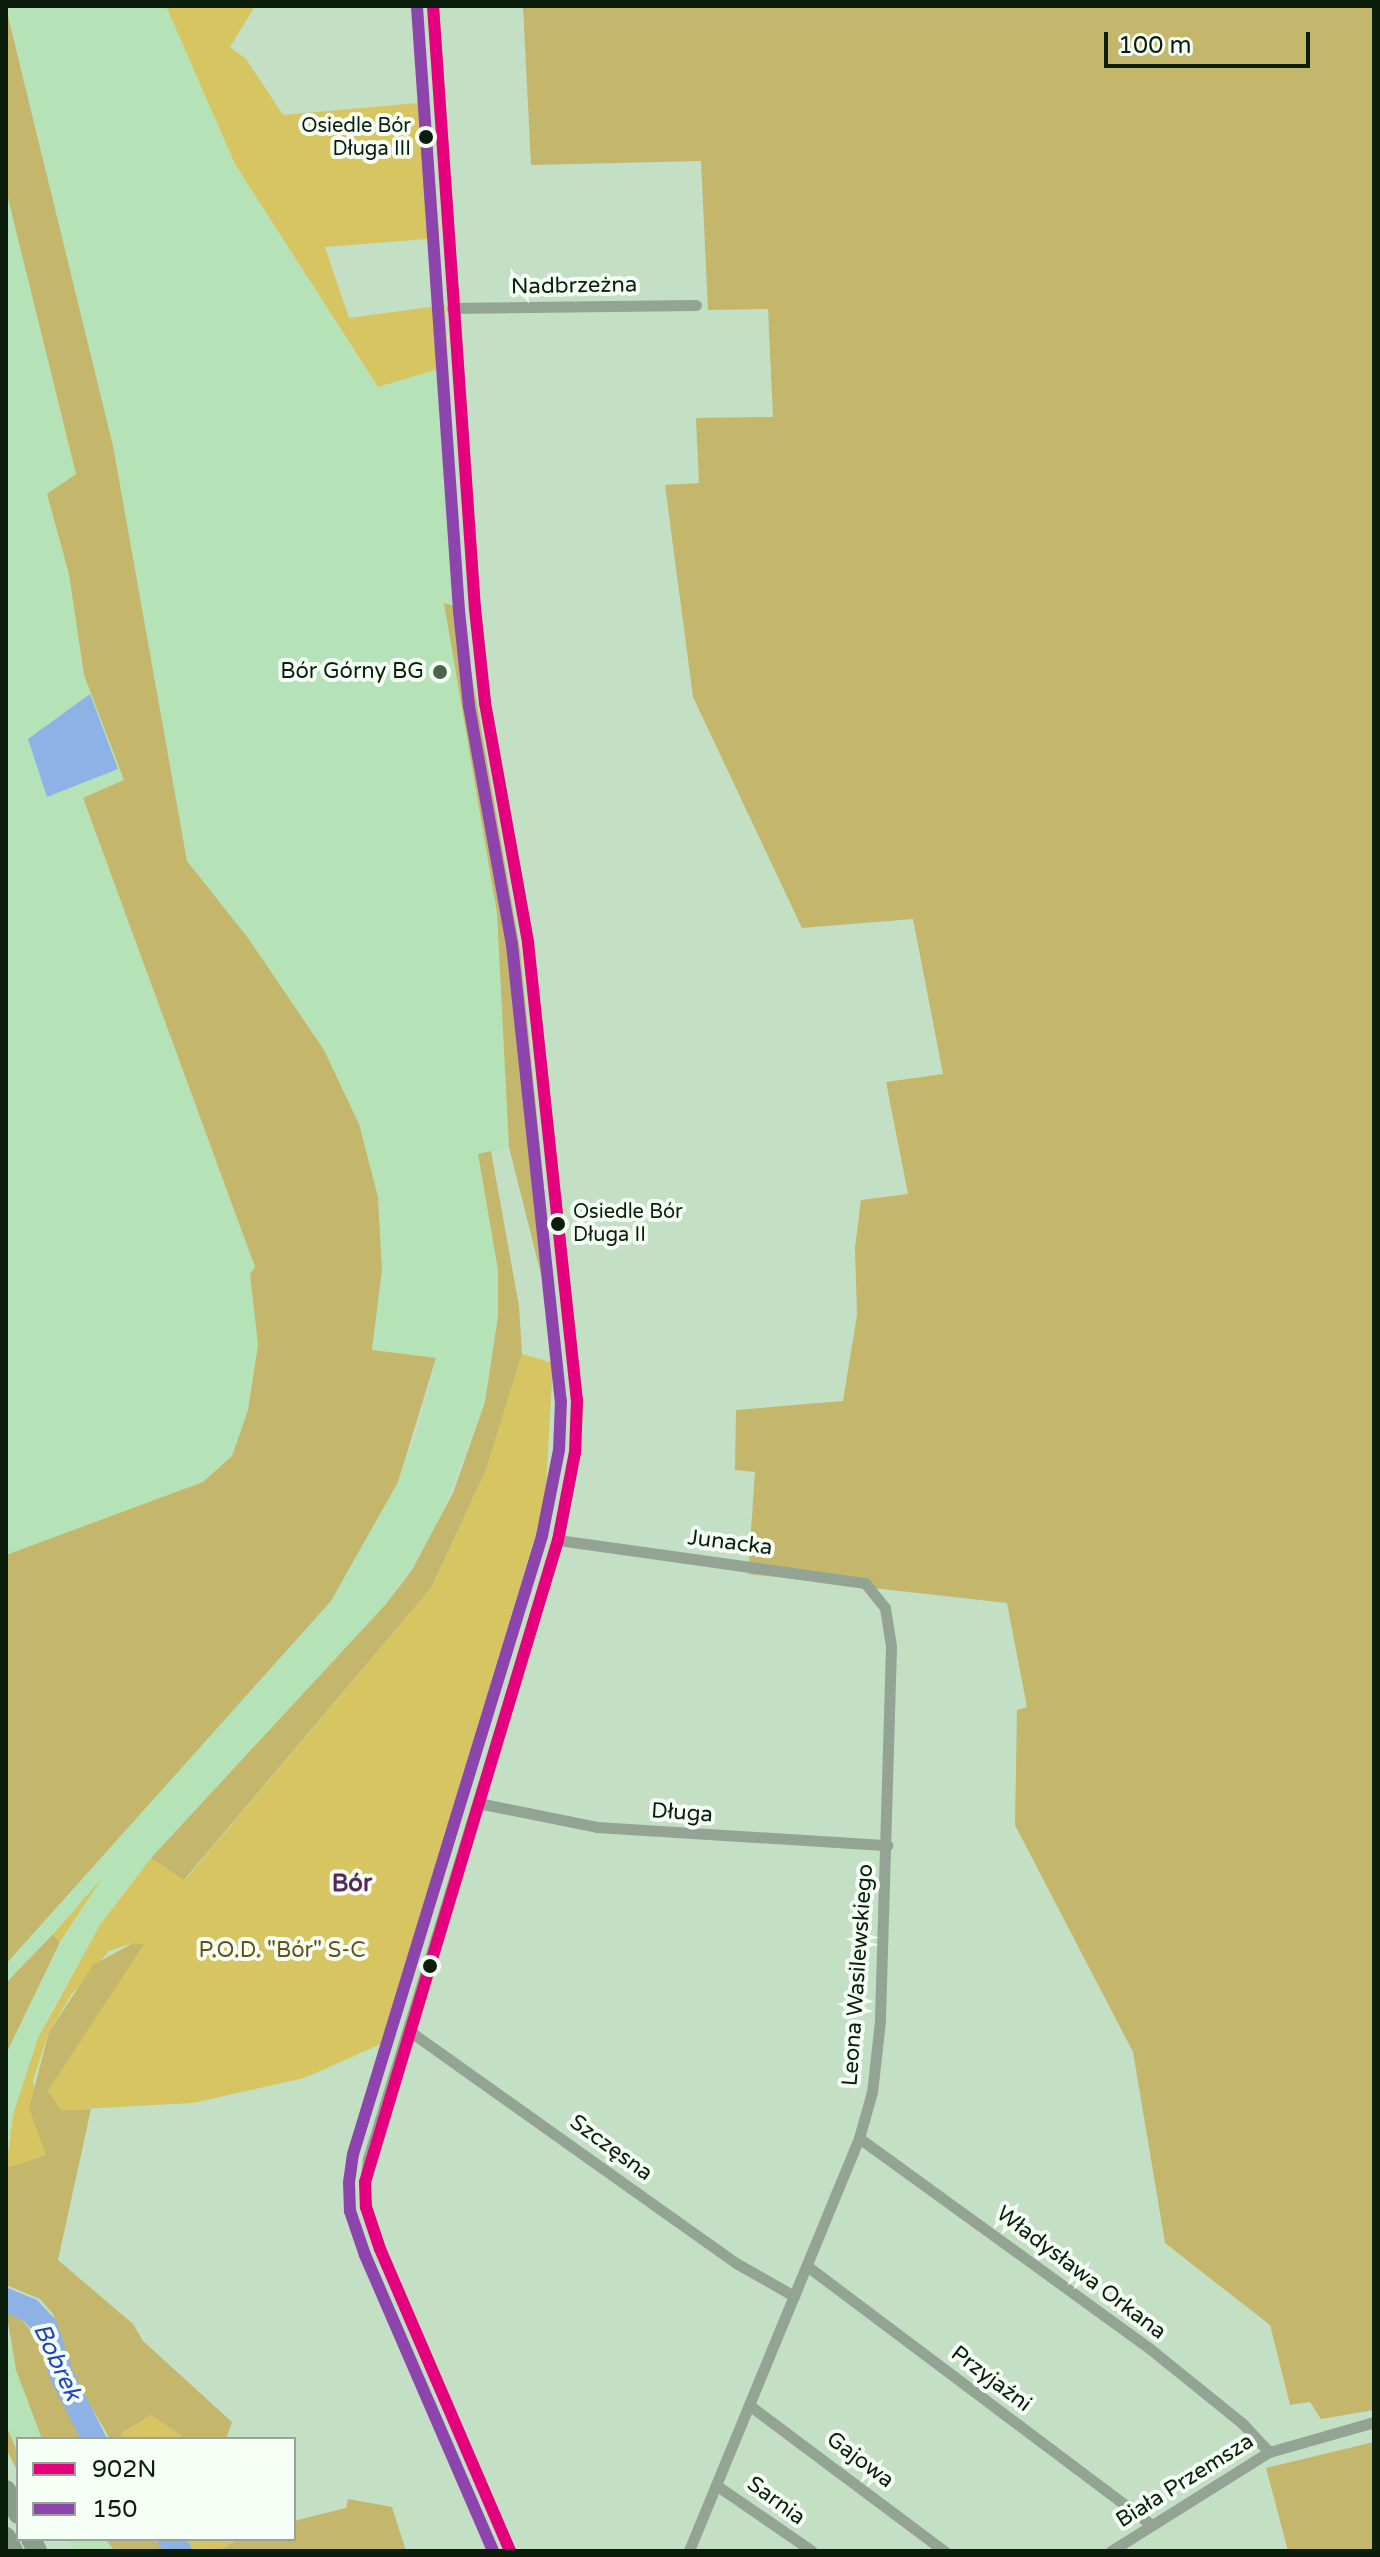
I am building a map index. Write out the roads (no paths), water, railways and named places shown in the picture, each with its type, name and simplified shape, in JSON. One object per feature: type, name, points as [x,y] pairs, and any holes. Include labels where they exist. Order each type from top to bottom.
[{"type":"highway","points":[[6,2490],[16,2510]]},
{"type":"highway","points":[[6,2537],[13,2551]]},
{"type":"street","points":[[433,6],[452,308],[482,672],[528,943],[577,1400],[575,1452],[558,1540],[368,2159],[366,2207],[510,2551]]},
{"type":"street","name":"Nadbrzeżna","points":[[452,308],[696,305]]},
{"type":"street","name":"Junacka","points":[[558,1540],[830,1575],[865,1583],[885,1608]]},
{"type":"street","name":"Leona Wasilewskiego","points":[[689,2551],[859,2138],[877,2059],[887,1845],[891,1647],[885,1608]]},
{"type":"street","name":"Długa","points":[[478,1803],[597,1827],[887,1845]]},
{"type":"street","name":"Szczęsna","points":[[408,2030],[420,2033],[736,2263],[794,2296]]},
{"type":"street","name":"Władysława Orkana","points":[[859,2138],[1149,2348],[1242,2423],[1269,2452]]},
{"type":"street","name":"Przyjaźni","points":[[807,2266],[1150,2524]]},
{"type":"street","name":"Gajowa","points":[[749,2405],[944,2551]]},
{"type":"street","name":"Biała Przemsza","points":[[1111,2551],[1269,2452],[1374,2422]]},
{"type":"street","name":"Sarnia","points":[[716,2485],[812,2551]]},
{"type":"water","points":[[90,694],[118,769],[47,797],[28,739]]},
{"type":"waterway","name":"Bobrek","points":[[6,2300],[30,2310],[46,2327],[61,2374],[93,2437]]},
{"type":"waterway","name":"Bobrek","points":[[171,2541],[180,2551]]},
{"type":"place","name":"Osiedle Bór Długa III","points":[[426,137]]},
{"type":"place","name":"Bór Górny BG","points":[[440,672]]},
{"type":"place","name":"Osiedle Bór Długa II","points":[[558,1224]]},
{"type":"district","name":"Bór","points":[[352,1884]]},
{"type":"park label","name":"P.O.D. \"Bór\" S-C","points":[[282,1951]]}]
